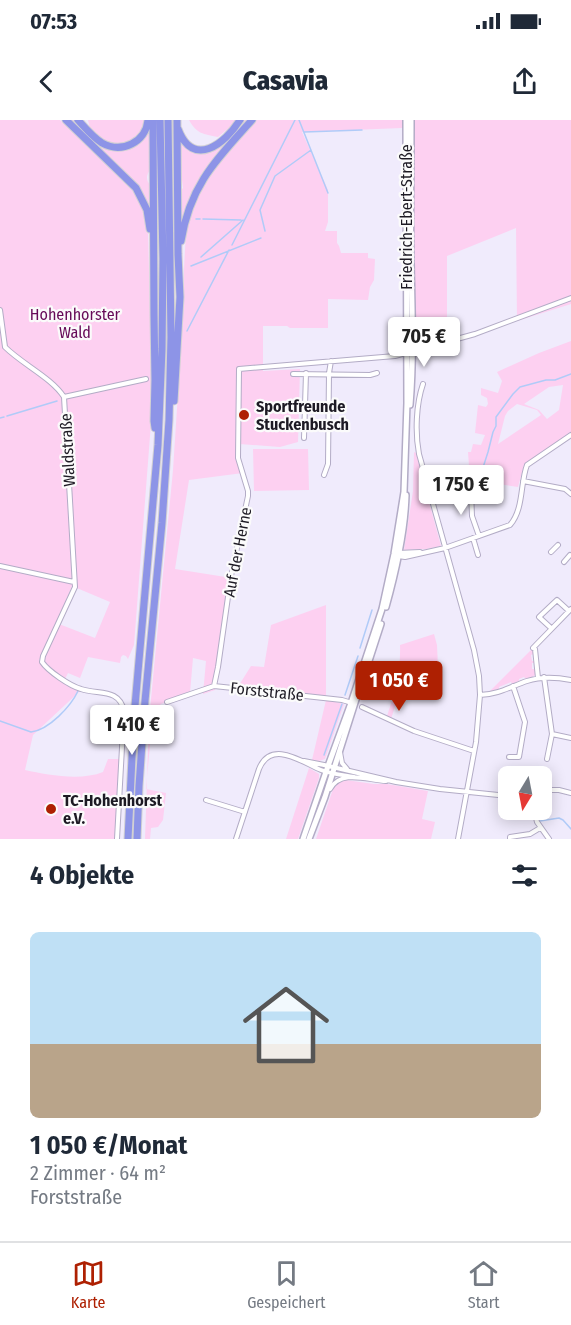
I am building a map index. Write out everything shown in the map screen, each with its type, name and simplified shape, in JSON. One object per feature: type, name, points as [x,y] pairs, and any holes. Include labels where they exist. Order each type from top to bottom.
[{"type":"highway","points":[[66,120],[120,171],[139,193],[147,210],[154,261]]},
{"type":"highway","points":[[78,120],[100,142],[116,147],[132,145],[137,141],[143,135],[148,120]]},
{"type":"highway","points":[[153,120],[154,421],[158,445]]},
{"type":"highway","points":[[128,839],[134,717],[158,445],[163,259],[160,120]]},
{"type":"highway","points":[[138,839],[146,679],[170,420],[168,120]]},
{"type":"highway","points":[[177,121],[179,131],[187,144],[203,150],[217,146],[240,120]]},
{"type":"highway","points":[[170,420],[173,410],[179,325],[182,239],[186,218],[194,195],[209,170],[252,120]]},
{"type":"highway","points":[[177,121],[180,273]]},
{"type":"main road","name":"Friedrich-Ebert-Straße","points":[[309,839],[325,797],[330,769],[340,750],[382,609],[406,509],[412,385],[406,120]]},
{"type":"main road","name":"Friedrich-Ebert-Straße","points":[[410,352],[411,120]]},
{"type":"main road","name":"Friedrich-Ebert-Straße","points":[[303,839],[353,703]]},
{"type":"street","points":[[324,475],[328,464],[330,362],[410,352],[475,334],[571,298]]},
{"type":"street","name":"Waldstraße","points":[[0,310],[5,347],[50,382],[64,397],[75,582]]},
{"type":"street","name":"Auf der Herne","points":[[214,686],[231,576],[248,496],[238,458],[239,369],[330,362]]},
{"type":"street","points":[[304,438],[306,373]]},
{"type":"street","points":[[293,374],[370,375],[377,373]]},
{"type":"street","points":[[64,397],[146,379]]},
{"type":"street","points":[[423,384],[416,432],[419,454],[474,650],[479,676],[480,695],[474,751],[458,839]]},
{"type":"street","points":[[397,554],[445,548],[506,527],[513,522],[519,505],[525,468],[571,435]]},
{"type":"street","points":[[523,481],[565,489],[571,494]]},
{"type":"street","points":[[471,491],[472,516],[479,536]]},
{"type":"street","points":[[473,538],[478,555]]},
{"type":"street","points":[[551,552],[558,545]]},
{"type":"street","points":[[564,562],[570,555]]},
{"type":"street","points":[[0,566],[75,582],[75,587],[42,662],[79,689],[113,695],[122,704],[124,711],[117,839]]},
{"type":"street","points":[[538,678],[535,650],[532,648],[570,610],[558,600],[539,617],[551,628]]},
{"type":"street","points":[[480,695],[496,693],[544,677],[571,680]]},
{"type":"street","points":[[544,677],[552,734],[547,759]]},
{"type":"street","points":[[167,702],[214,686]]},
{"type":"street","name":"Forststraße","points":[[214,686],[342,699],[353,703]]},
{"type":"street","points":[[508,758],[519,757],[525,722],[513,686]]},
{"type":"street","points":[[362,707],[414,731],[474,751]]},
{"type":"street","points":[[552,734],[571,738]]},
{"type":"street","points":[[340,750],[342,763],[354,775]]},
{"type":"street","points":[[236,839],[259,769],[268,756],[278,754],[354,775],[498,795]]},
{"type":"street","points":[[325,797],[334,782],[354,775]]},
{"type":"street","points":[[552,790],[571,793]]},
{"type":"street","points":[[206,800],[245,812]]},
{"type":"street","points":[[536,820],[549,839]]},
{"type":"street","points":[[510,839],[510,837],[530,834],[540,828]]},
{"type":"green space","name":"Hohenhorster Wald","points":[[0,120],[60,120],[135,191],[145,213],[148,227],[152,410],[134,645],[128,659],[123,655],[120,663],[88,657],[80,678],[68,673],[65,679],[46,666],[44,658],[59,624],[95,638],[110,602],[72,586],[41,659],[39,659],[40,663],[80,691],[33,735],[25,770],[74,777],[94,775],[103,772],[108,759],[119,759],[116,839],[0,839]]},
{"type":"green space","points":[[69,120],[76,120],[98,143],[127,149],[150,121],[150,170],[147,178],[150,185],[152,222],[143,194]]},
{"type":"green space","points":[[88,120],[146,120],[143,130],[132,142],[115,145],[103,141],[90,129]]},
{"type":"green space","points":[[189,120],[238,120],[232,128],[230,127],[218,137],[201,133]]},
{"type":"green space","points":[[242,120],[248,120],[203,172],[190,196],[181,225],[180,191],[183,188],[179,177],[179,136],[185,144],[213,150]]},
{"type":"green space","points":[[254,120],[402,120],[402,128],[302,132],[328,190],[328,222],[325,231],[337,231],[337,243],[341,253],[368,253],[368,258],[375,259],[374,280],[370,287],[368,300],[328,299],[328,328],[263,326],[263,371],[300,369],[298,442],[280,447],[239,444],[243,473],[189,480],[175,569],[232,578],[215,690],[203,694],[206,661],[193,658],[190,693],[161,704],[153,712],[147,777],[149,720],[173,470],[186,231],[194,199],[211,171]]},
{"type":"green space","points":[[414,120],[571,120],[571,304],[517,321],[516,228],[447,256],[447,338],[417,346],[413,259]]},
{"type":"green space","points":[[571,341],[571,433],[524,465],[518,487],[499,484],[467,490],[468,452],[471,452],[473,444],[481,445],[485,435],[475,433],[478,405],[486,407],[488,404],[487,398],[481,395],[481,388],[498,393],[502,381],[497,372]],"holes":[[[563,385],[559,410],[547,419],[539,410],[524,404],[549,387]],[[517,404],[537,410],[541,415],[498,444],[505,416]]]},
{"type":"green space","points":[[253,449],[308,449],[309,490],[254,491]]},
{"type":"green space","points":[[414,452],[441,546],[404,550],[413,491]]},
{"type":"green space","points":[[326,605],[326,700],[236,690],[251,666],[264,667],[271,625]]},
{"type":"green space","points":[[434,634],[437,645],[439,689],[403,681],[391,719],[387,716],[397,681],[400,645]]},
{"type":"green space","points":[[531,650],[534,654],[531,655],[535,663],[532,663],[532,669],[535,669],[536,674],[534,676],[526,679],[524,677],[489,692]]},
{"type":"green space","points":[[326,700],[344,704],[325,759],[312,760]]},
{"type":"green space","points":[[309,768],[319,774],[319,778],[298,839],[286,839]]},
{"type":"green space","points":[[340,781],[428,791],[422,819],[435,822],[431,839],[316,839],[333,789]]},
{"type":"green space","points":[[147,789],[166,793],[163,820],[158,827],[151,828],[150,839],[145,839]]},
{"type":"waterway","points":[[232,245],[295,120]]},
{"type":"waterway","points":[[299,120],[328,193]]},
{"type":"waterway","points":[[304,132],[362,130]]},
{"type":"waterway","points":[[265,231],[260,210],[275,176],[311,150]]},
{"type":"waterway","points":[[203,219],[241,220]]},
{"type":"waterway","points":[[201,257],[243,220]]},
{"type":"waterway","points":[[191,266],[261,238]]},
{"type":"waterway","points":[[187,331],[229,250]]},
{"type":"waterway","points":[[469,487],[479,480],[496,426],[496,417],[513,394],[520,387],[555,380],[571,374]]},
{"type":"waterway","points":[[7,416],[57,401]]},
{"type":"waterway","points":[[0,418],[4,417]]},
{"type":"waterway","points":[[360,648],[372,610]]},
{"type":"waterway","points":[[345,695],[358,656]]},
{"type":"waterway","points":[[0,721],[31,732],[38,730],[59,716],[78,691]]},
{"type":"waterway","points":[[324,755],[342,704]]},
{"type":"waterway","points":[[540,821],[559,818],[571,829]]},
{"type":"place","name":"Sportfreunde Stuckenbusch","points":[[244,415]]},
{"type":"place","name":"TC-Hohenhorst e.V.","points":[[51,809]]}]
